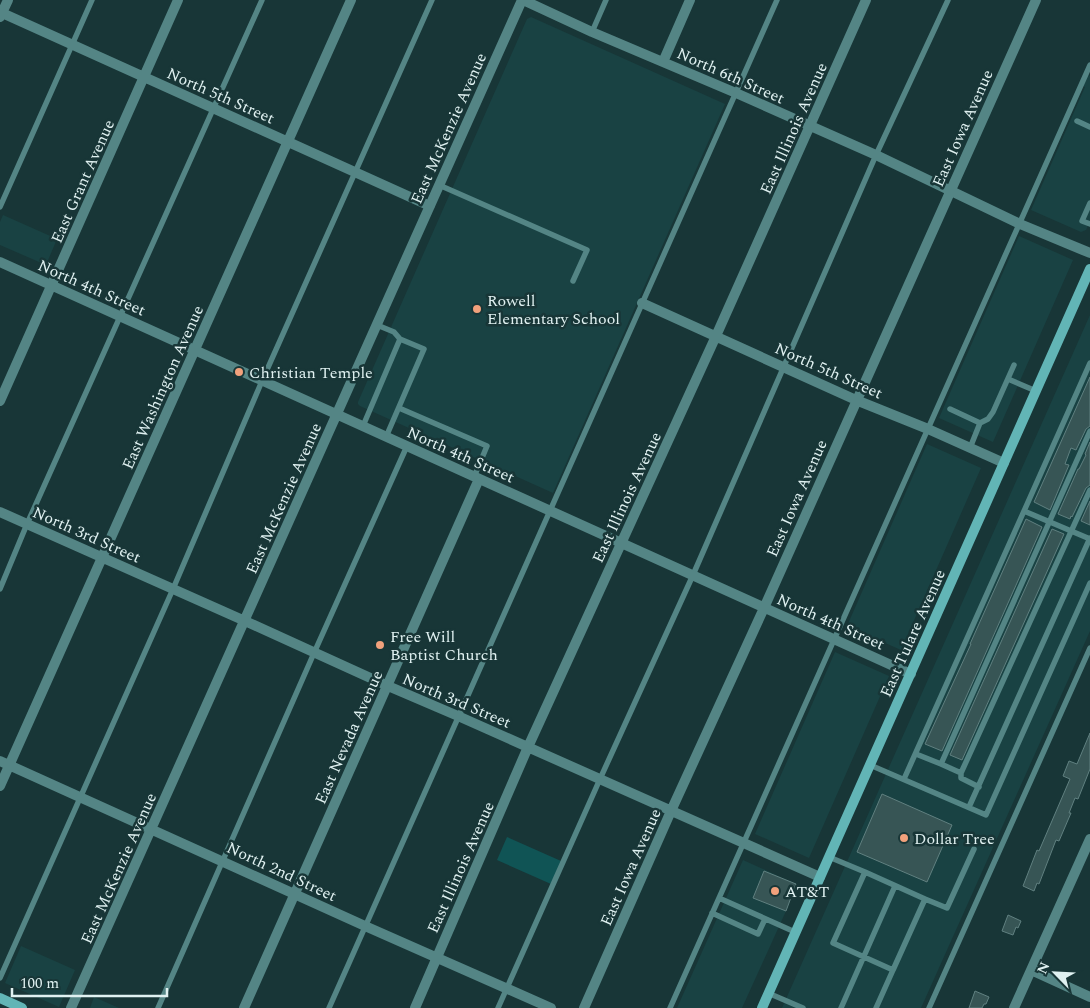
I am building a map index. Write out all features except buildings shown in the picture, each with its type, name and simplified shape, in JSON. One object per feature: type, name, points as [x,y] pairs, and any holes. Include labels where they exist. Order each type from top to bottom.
[{"type":"main road","name":"East Tulare Avenue","points":[[762,1008],[1090,269]]},
{"type":"main road","points":[[0,998],[22,1008]]},
{"type":"street","points":[[1,14],[8,0]]},
{"type":"street","name":"East Grant Avenue","points":[[0,401],[178,0]]},
{"type":"street","name":"East Washington Avenue","points":[[0,786],[5,763],[102,558],[351,0]]},
{"type":"street","name":"North 6th Street","points":[[523,0],[592,32],[876,155],[1020,224],[1090,252]]},
{"type":"street","name":"East McKenzie Avenue","points":[[72,1008],[523,0]]},
{"type":"street","points":[[663,62],[690,0]]},
{"type":"street","name":"East Illinois Avenue","points":[[415,1008],[528,747],[716,336],[866,0]]},
{"type":"street","name":"East Iowa Avenue","points":[[584,1008],[1036,0]]},
{"type":"street","name":"North 5th Street","points":[[1,14],[430,206]]},
{"type":"street","name":"North 4th Street","points":[[0,262],[910,674]]},
{"type":"street","name":"North 5th Street","points":[[642,303],[856,400],[928,429],[1004,463]]},
{"type":"street","name":"East Nevada Avenue","points":[[244,1008],[388,686],[477,478]]},
{"type":"street","name":"North 3rd Street","points":[[0,512],[820,877]]},
{"type":"street","name":"North 2nd Street","points":[[5,763],[551,1008]]},
{"type":"street","points":[[1014,1008],[1090,839]]},
{"type":"street","points":[[1031,970],[1090,997]]},
{"type":"lane","points":[[0,207],[92,0]]},
{"type":"lane","points":[[0,589],[27,524],[262,0]]},
{"type":"lane","points":[[0,978],[173,589],[262,380],[432,0]]},
{"type":"lane","points":[[592,32],[606,0]]},
{"type":"lane","points":[[329,1008],[777,0]]},
{"type":"lane","points":[[498,1008],[693,575],[876,155],[948,0]]},
{"type":"lane","points":[[670,1008],[1090,65]]},
{"type":"lane","points":[[1077,121],[1090,127]]},
{"type":"lane","points":[[439,185],[587,250],[573,281]]},
{"type":"lane","points":[[1090,204],[1082,221],[1090,224]]},
{"type":"lane","points":[[377,324],[394,332],[400,339],[424,349],[386,437]]},
{"type":"lane","points":[[363,426],[400,339]]},
{"type":"lane","points":[[904,779],[1090,363]]},
{"type":"lane","points":[[970,448],[980,423],[988,419],[993,412],[1014,366]]},
{"type":"lane","points":[[1008,379],[1036,391]]},
{"type":"lane","points":[[399,408],[487,446],[477,478]]},
{"type":"lane","points":[[950,409],[980,423]]},
{"type":"lane","points":[[941,764],[1090,431]]},
{"type":"lane","points":[[158,1008],[407,446]]},
{"type":"lane","points":[[979,786],[960,778],[961,773],[1090,490]]},
{"type":"lane","points":[[969,808],[1090,539],[1024,510]]},
{"type":"lane","points":[[870,764],[986,815],[1090,583]]},
{"type":"lane","points":[[929,1008],[1090,648]]},
{"type":"lane","points":[[916,754],[961,773]]},
{"type":"lane","points":[[829,857],[947,908],[974,849]]},
{"type":"lane","points":[[865,872],[833,943],[894,970]]},
{"type":"lane","points":[[841,1008],[896,886]]},
{"type":"lane","points":[[719,898],[795,932]]},
{"type":"lane","points":[[876,1008],[925,899]]},
{"type":"lane","points":[[712,913],[758,934],[765,919]]},
{"type":"lane","points":[[768,993],[803,1008]]},
{"type":"shaded area","points":[[531,17],[725,104],[553,493],[358,404],[527,19]]},
{"type":"shaded area","points":[[1086,74],[1090,76],[1090,222],[1086,230],[1081,232],[1031,210],[1085,87],[1081,84]]},
{"type":"shaded area","points":[[3,215],[57,239],[46,265],[0,245],[0,222]]},
{"type":"shaded area","points":[[1019,236],[1073,260],[993,442],[939,418]]},
{"type":"shaded area","points":[[1090,315],[1090,631],[921,1008],[782,1008]]},
{"type":"shaded area","points":[[927,444],[981,468],[901,650],[847,626]]},
{"type":"shaded area","points":[[835,652],[889,676],[809,858],[755,834]]},
{"type":"shaded area","points":[[507,837],[561,861],[551,884],[497,860]]},
{"type":"shaded area","points":[[743,860],[796,884],[786,911],[742,1008],[677,1008]]},
{"type":"shaded area","points":[[21,946],[75,970],[59,1007],[5,983]]},
{"type":"shaded area","points":[[94,997],[119,1008],[90,1008]]},
{"type":"place","name":"Rowell Elementary School","points":[[477,309]]},
{"type":"place","name":"Christian Temple","points":[[239,372]]},
{"type":"place","name":"Free Will Baptist Church","points":[[380,645]]},
{"type":"place","name":"Dollar Tree","points":[[904,838]]},
{"type":"place","name":"AT&T","points":[[775,891]]}]
